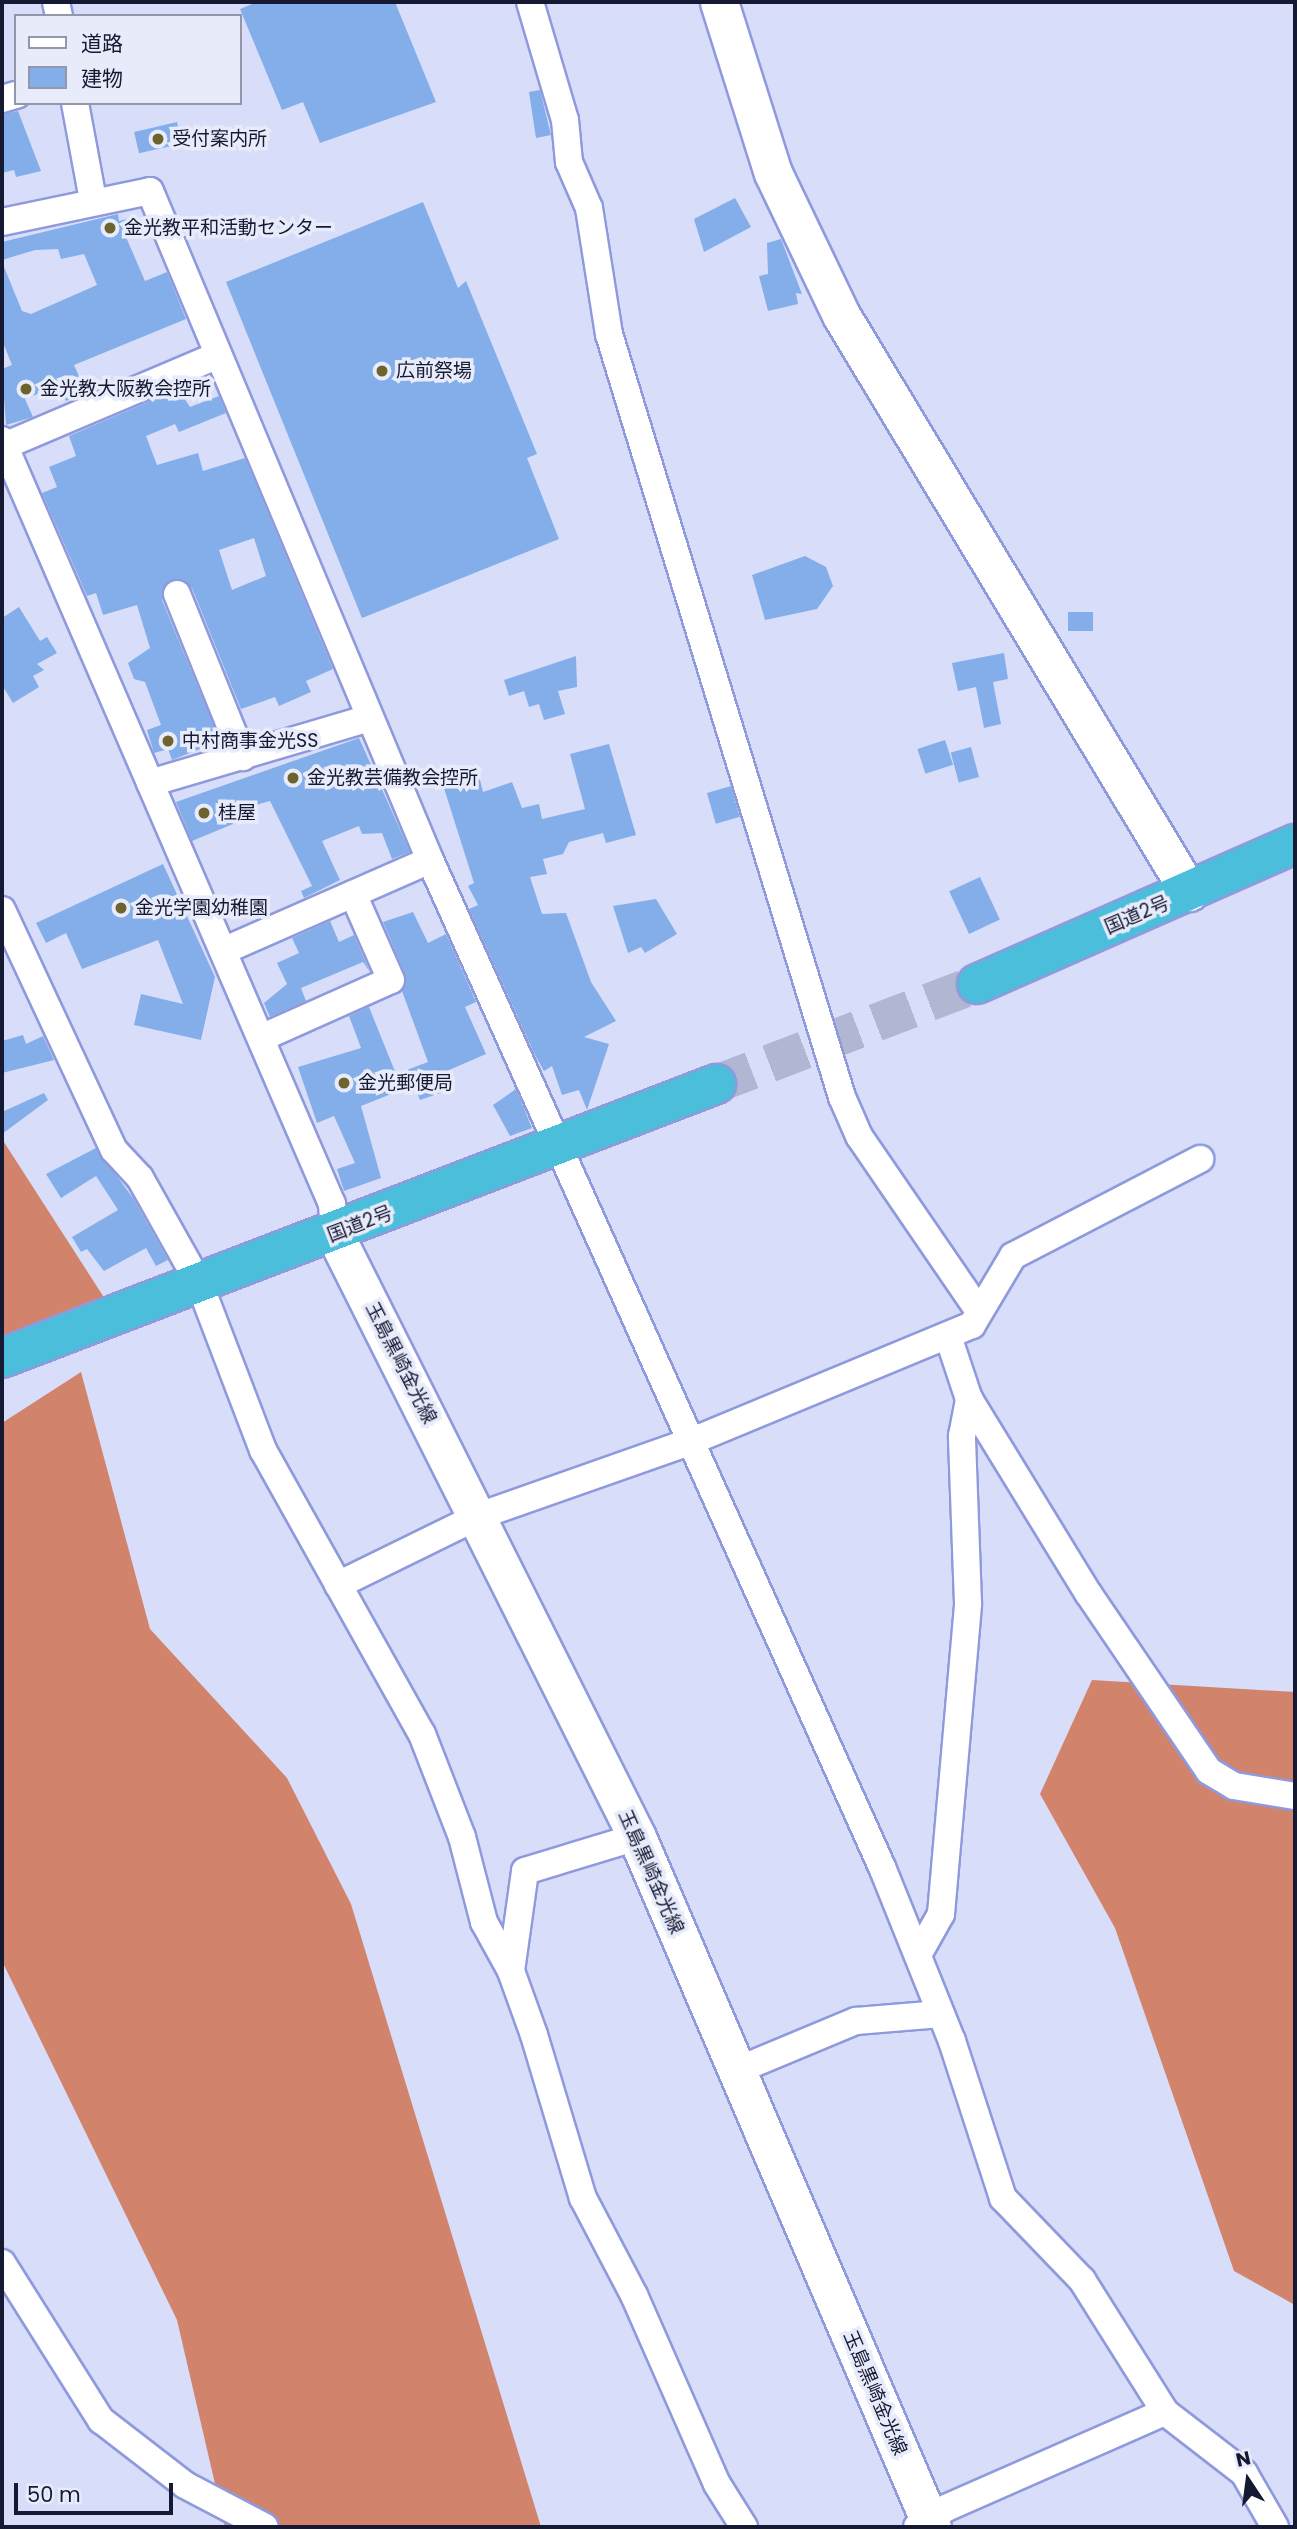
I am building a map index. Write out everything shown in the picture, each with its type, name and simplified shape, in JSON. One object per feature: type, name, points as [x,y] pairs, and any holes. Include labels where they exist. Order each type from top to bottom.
[{"type":"highway","name":"国道2号","points":[[977,984],[1295,844]]},
{"type":"highway","name":"国道2号","points":[[2,1358],[559,1149],[716,1084]]},
{"type":"main road","points":[[719,2],[773,173],[841,315],[1189,892]]},
{"type":"main road","name":"玉島黒崎金光線","points":[[334,1233],[479,1516],[637,1837],[738,2070],[926,2525]]},
{"type":"street","points":[[530,2],[565,120],[569,162],[589,208],[609,334],[842,1097],[859,1136],[979,1311]]},
{"type":"street","points":[[75,105],[93,200]]},
{"type":"street","points":[[2,222],[93,200],[150,191],[430,860],[692,1441],[918,1955],[941,2014],[1003,2198],[1082,2280],[1165,2412],[1244,2473],[1275,2527]]},
{"type":"street","points":[[218,355],[3,443],[9,482],[150,783],[261,1038],[332,1204],[334,1233]]},
{"type":"street","points":[[177,594],[243,757]]},
{"type":"street","points":[[150,783],[370,718]]},
{"type":"street","points":[[223,951],[430,860]]},
{"type":"street","points":[[261,1038],[391,981],[353,894]]},
{"type":"street","points":[[2,910],[114,1150],[140,1178],[200,1285],[262,1450],[422,1734],[462,1837],[484,1922],[511,1971],[583,2198],[634,2295],[717,2484],[744,2527]]},
{"type":"street","points":[[338,1585],[479,1516],[692,1441],[972,1325],[1013,1256],[1200,1159]]},
{"type":"street","points":[[948,1336],[969,1399],[1087,1593],[1209,1771],[1234,1786],[1295,1796]]},
{"type":"street","points":[[918,1955],[941,1914],[968,1603],[962,1436],[969,1399]]},
{"type":"street","points":[[511,1971],[525,1871],[637,1837]]},
{"type":"street","points":[[738,2070],[856,2021],[941,2014]]},
{"type":"street","points":[[2,2263],[101,2420],[185,2485],[265,2527]]},
{"type":"street","points":[[926,2525],[946,2508],[1165,2412]]},
{"type":"shaded area","points":[[2,1139],[105,1299],[2,1340]]},
{"type":"shaded area","points":[[81,1372],[150,1629],[287,1778],[351,1904],[541,2527],[225,2527],[177,2320],[2,1961],[2,1423]]},
{"type":"shaded area","points":[[1092,1680],[1295,1692],[1295,2305],[1234,2271],[1115,1928],[1040,1794]]},
{"type":"building","points":[[257,2],[395,2],[436,102],[320,143],[303,102],[282,110],[240,9]]},
{"type":"building","points":[[540,90],[551,135],[536,138],[529,92]]},
{"type":"building","points":[[18,111],[41,171],[16,177],[14,170],[2,173],[2,114]]},
{"type":"building","name":"受付案内所","points":[[177,122],[182,143],[139,153],[134,132]]},
{"type":"building","points":[[735,198],[751,227],[704,252],[694,219]]},
{"type":"building","name":"広前祭場","points":[[423,202],[458,288],[466,281],[537,454],[527,458],[559,539],[362,618],[226,282]]},
{"type":"building","points":[[118,214],[119,221],[131,218],[135,234],[126,237],[145,281],[167,272],[186,319],[74,365],[86,392],[66,401],[59,385],[25,399],[33,417],[6,425],[2,369],[12,365],[2,340],[2,262],[22,311],[31,314],[97,285],[84,254],[61,259],[58,249],[35,250],[2,260],[2,242]]},
{"type":"building","points":[[781,239],[802,294],[796,293],[798,304],[768,311],[759,276],[768,274],[767,243]]},
{"type":"building","points":[[178,389],[190,407],[219,396],[226,413],[179,432],[175,424],[146,436],[157,465],[198,453],[203,471],[245,458],[333,669],[306,681],[311,692],[279,706],[275,697],[241,709],[192,588],[170,580],[162,600],[220,741],[172,760],[168,749],[154,753],[147,730],[161,725],[145,682],[134,679],[128,663],[150,648],[137,605],[103,615],[96,593],[87,596],[42,493],[57,487],[49,467],[76,456],[69,436]],"holes":[[[254,538],[266,576],[232,590],[219,550]]]},
{"type":"building","points":[[805,556],[826,567],[833,586],[817,609],[765,620],[752,575]]},
{"type":"building","points":[[19,607],[40,641],[47,637],[57,653],[37,664],[44,670],[33,676],[39,687],[13,703],[2,685],[2,618]]},
{"type":"building","points":[[1068,612],[1093,612],[1093,631],[1068,631]]},
{"type":"building","points":[[1004,653],[1008,679],[993,682],[1001,724],[984,728],[976,687],[958,691],[952,663]]},
{"type":"building","points":[[576,656],[577,687],[558,691],[565,714],[544,720],[539,704],[529,707],[524,691],[509,696],[504,680]]},
{"type":"building","points":[[359,738],[410,852],[392,859],[382,833],[362,834],[359,826],[322,841],[340,880],[304,898],[301,891],[312,886],[270,801],[228,813],[233,824],[192,841],[176,802]]},
{"type":"building","points":[[945,740],[953,765],[925,774],[917,749]]},
{"type":"building","points":[[609,744],[636,835],[606,843],[603,833],[569,842],[563,854],[543,859],[547,874],[530,877],[542,914],[566,913],[591,982],[616,1021],[584,1037],[609,1044],[587,1110],[579,1090],[562,1095],[552,1066],[544,1071],[469,909],[478,905],[468,886],[474,883],[443,785],[479,776],[483,792],[512,782],[522,808],[539,804],[542,819],[585,809],[570,754]]},
{"type":"building","points":[[971,747],[979,777],[959,782],[951,752]]},
{"type":"building","points":[[731,786],[740,817],[716,824],[707,793]]},
{"type":"building","points":[[163,864],[215,977],[201,1040],[134,1025],[141,994],[183,1004],[158,940],[82,969],[66,933],[46,943],[36,923]]},
{"type":"building","points":[[980,877],[1000,920],[969,934],[949,891]]},
{"type":"building","points":[[656,899],[677,934],[645,953],[641,947],[628,953],[613,906]]},
{"type":"building","points":[[413,912],[428,943],[446,934],[476,1002],[465,1007],[486,1054],[440,1074],[446,1091],[420,1100],[414,1085],[361,1106],[381,1178],[344,1191],[337,1169],[355,1163],[334,1116],[317,1123],[298,1067],[361,1048],[349,1016],[369,1007],[396,1074],[428,1062],[402,991],[405,974],[383,922]]},
{"type":"building","points":[[330,921],[339,942],[354,935],[370,972],[363,962],[301,988],[306,1001],[270,1017],[264,1003],[287,984],[277,963],[299,953],[292,938]]},
{"type":"building","points":[[23,1035],[26,1044],[43,1036],[54,1060],[2,1073],[2,1041]]},
{"type":"building","points":[[516,1089],[532,1128],[510,1136],[493,1105]]},
{"type":"building","points":[[44,1093],[48,1100],[2,1134],[2,1112]]},
{"type":"building","points":[[96,1148],[133,1198],[168,1260],[156,1266],[146,1248],[104,1271],[87,1249],[81,1252],[72,1237],[118,1210],[96,1176],[61,1198],[46,1174]]},
{"type":"tunnel","points":[[716,1084],[977,984]]},
{"type":"place","name":"受付案内所","points":[[158,139]]},
{"type":"place","name":"金光教平和活動センター","points":[[110,228]]},
{"type":"place","name":"広前祭場","points":[[382,371]]},
{"type":"place","name":"金光教大阪教会控所","points":[[26,389]]},
{"type":"place","name":"中村商事金光SS","points":[[168,741]]},
{"type":"place","name":"金光教芸備教会控所","points":[[293,778]]},
{"type":"place","name":"桂屋","points":[[204,813]]},
{"type":"place","name":"金光学園幼稚園","points":[[121,908]]},
{"type":"place","name":"金光郵便局","points":[[344,1083]]}]
